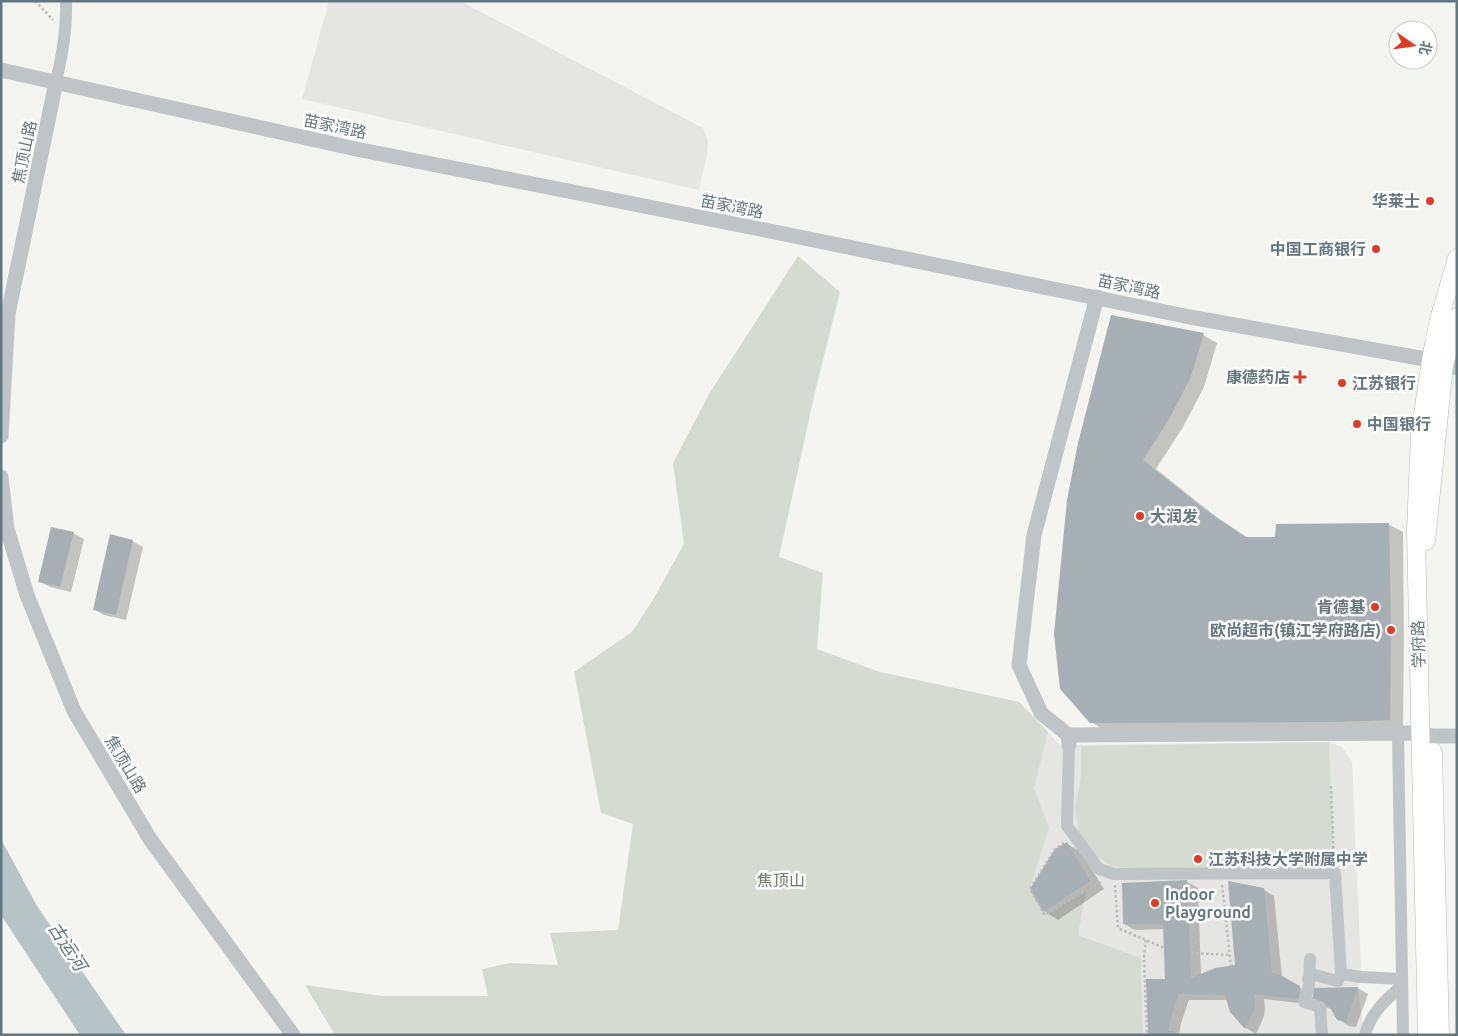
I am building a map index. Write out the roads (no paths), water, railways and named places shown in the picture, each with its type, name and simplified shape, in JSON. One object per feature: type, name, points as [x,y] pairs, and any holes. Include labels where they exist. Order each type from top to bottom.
[{"type":"main road","name":"学府路","points":[[1444,364],[1438,323],[1457,258]]},
{"type":"main road","name":"学府路","points":[[1440,1035],[1416,531],[1420,434],[1444,364],[1457,317]]},
{"type":"main road","name":"学府路","points":[[1426,734],[1427,1035]]},
{"type":"street","points":[[56,82],[66,30],[66,1]]},
{"type":"street","name":"苗家湾路","points":[[1,70],[356,149],[1190,317],[1444,364]]},
{"type":"street","name":"焦顶山路","points":[[1,436],[8,314],[56,82]]},
{"type":"street","points":[[1097,298],[1034,535],[1019,665],[1041,712],[1068,740],[1067,826],[1099,869],[1114,874],[1334,873],[1340,980],[1315,975],[1308,979]]},
{"type":"street","name":"焦顶山路","points":[[1,477],[7,528],[27,595],[74,711],[150,839],[294,1035]]},
{"type":"street","points":[[1068,740],[1398,734],[1457,736]]},
{"type":"street","points":[[1398,734],[1403,1035]]},
{"type":"street","points":[[1310,959],[1309,985],[1304,1002],[1320,1007],[1322,1035]]},
{"type":"street","points":[[1340,974],[1401,983]]},
{"type":"street","points":[[1365,1035],[1376,1011],[1401,983]]},
{"type":"place","name":"华莱士","points":[[1430,201]]},
{"type":"place","name":"中国工商银行","points":[[1376,249]]},
{"type":"place","name":"康德药店","points":[[1300,377]]},
{"type":"place","name":"江苏银行","points":[[1342,383]]},
{"type":"place","name":"中国银行","points":[[1357,424]]},
{"type":"place","name":"大润发","points":[[1140,516]]},
{"type":"place","name":"肯德基","points":[[1375,607]]},
{"type":"place","name":"欧尚超市(镇江学府路店)","points":[[1391,630]]},
{"type":"place","name":"江苏科技大学附属中学","points":[[1198,859]]},
{"type":"place","name":"Indoor Playground","points":[[1155,903]]},
{"type":"park label","name":"焦顶山","points":[[781,880]]},
{"type":"water label","name":"古运河","points":[[68,946]]}]
